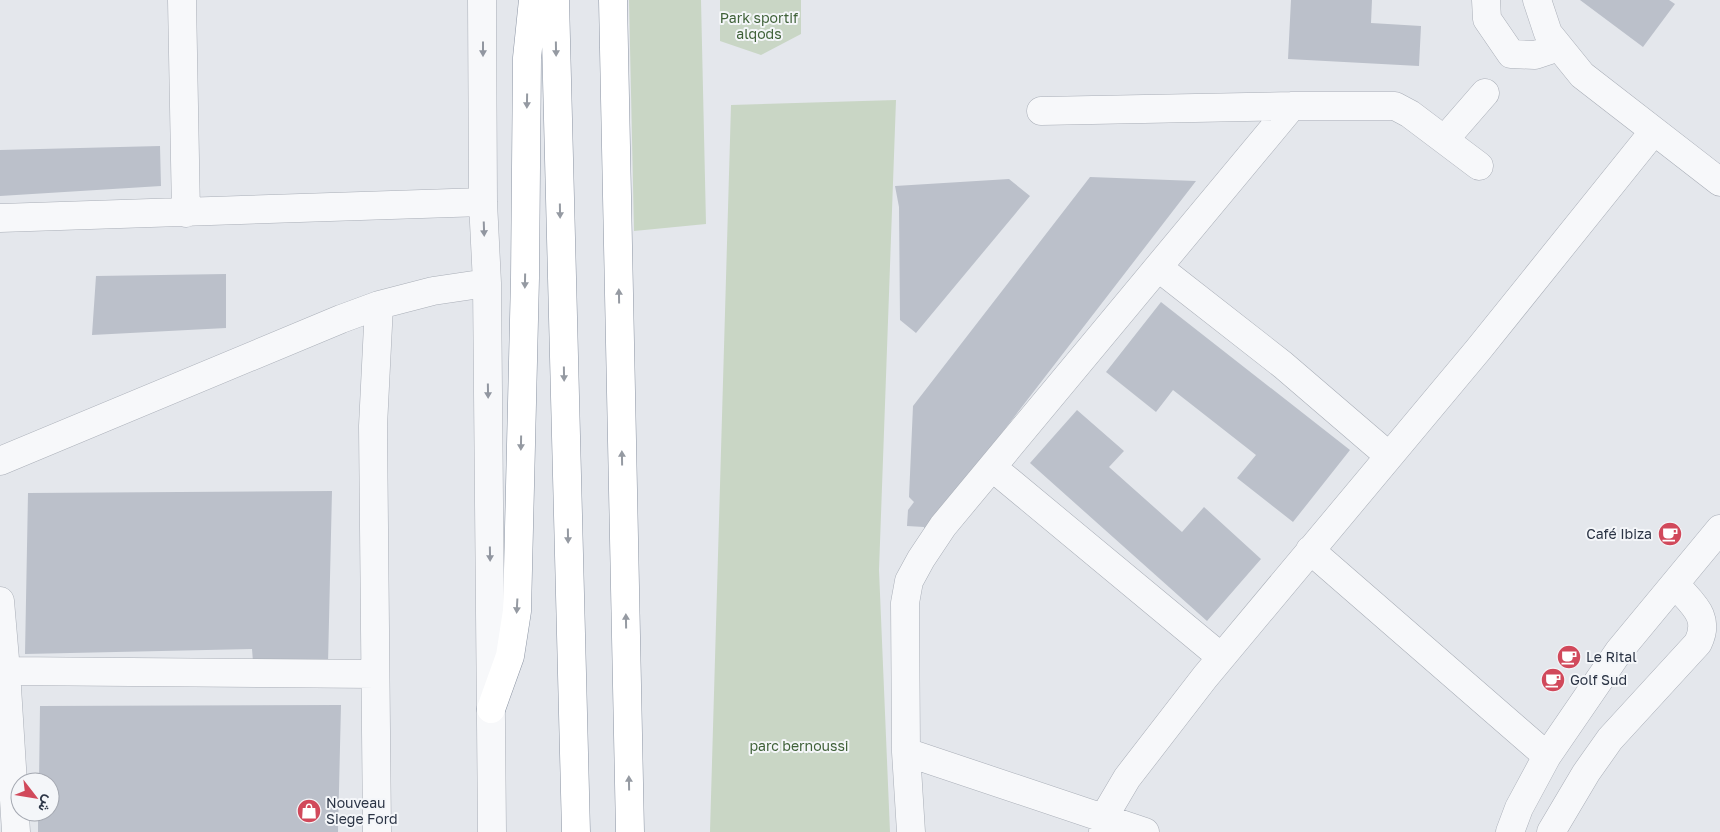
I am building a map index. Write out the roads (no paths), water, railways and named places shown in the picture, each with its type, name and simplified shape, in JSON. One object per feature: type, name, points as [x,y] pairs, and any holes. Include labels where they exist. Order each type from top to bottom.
[{"type":"highway","points":[[491,709],[510,656],[516,611],[525,278],[527,58],[533,0]]},
{"type":"highway","points":[[555,0],[576,832]]},
{"type":"highway","points":[[613,0],[630,832]]},
{"type":"street","points":[[182,0],[186,213]]},
{"type":"street","points":[[482,0],[483,202],[487,283],[492,832]]},
{"type":"street","points":[[1486,0],[1487,19],[1511,54],[1535,55],[1559,47]]},
{"type":"street","points":[[1537,0],[1548,33],[1582,75],[1720,182]]},
{"type":"street","points":[[1445,138],[1485,93]]},
{"type":"street","points":[[911,832],[906,752],[905,603],[909,581],[943,526],[1292,106]]},
{"type":"street","points":[[1041,111],[1394,106],[1410,114],[1445,138],[1479,166]]},
{"type":"street","points":[[1104,825],[1126,778],[1221,657],[1484,343],[1654,131]]},
{"type":"street","points":[[0,218],[483,202]]},
{"type":"street","points":[[1159,268],[1283,365],[1389,456]]},
{"type":"street","points":[[0,462],[379,305],[433,291],[487,283]]},
{"type":"street","points":[[377,832],[373,426],[379,305]]},
{"type":"street","points":[[992,467],[1221,657]]},
{"type":"street","points":[[1510,832],[1519,808],[1547,756],[1619,651],[1720,529]]},
{"type":"street","points":[[1310,550],[1547,756]]},
{"type":"street","points":[[1551,832],[1586,773],[1610,739],[1698,643],[1704,627],[1703,619],[1675,584]]},
{"type":"street","points":[[0,601],[16,832]]},
{"type":"street","points":[[3,654],[376,674]]},
{"type":"street","points":[[906,752],[1104,825],[1145,832]]},
{"type":"place","name":"Café Ibiza","points":[[1670,534]]},
{"type":"place","name":"Le Rital","points":[[1569,657]]},
{"type":"place","name":"Golf Sud","points":[[1553,680]]},
{"type":"place","name":"Nouveau Siege Ford","points":[[309,811]]},
{"type":"park label","name":"Park sportif alqods","points":[[759,26]]},
{"type":"park label","name":"parc bernoussi","points":[[799,746]]}]
